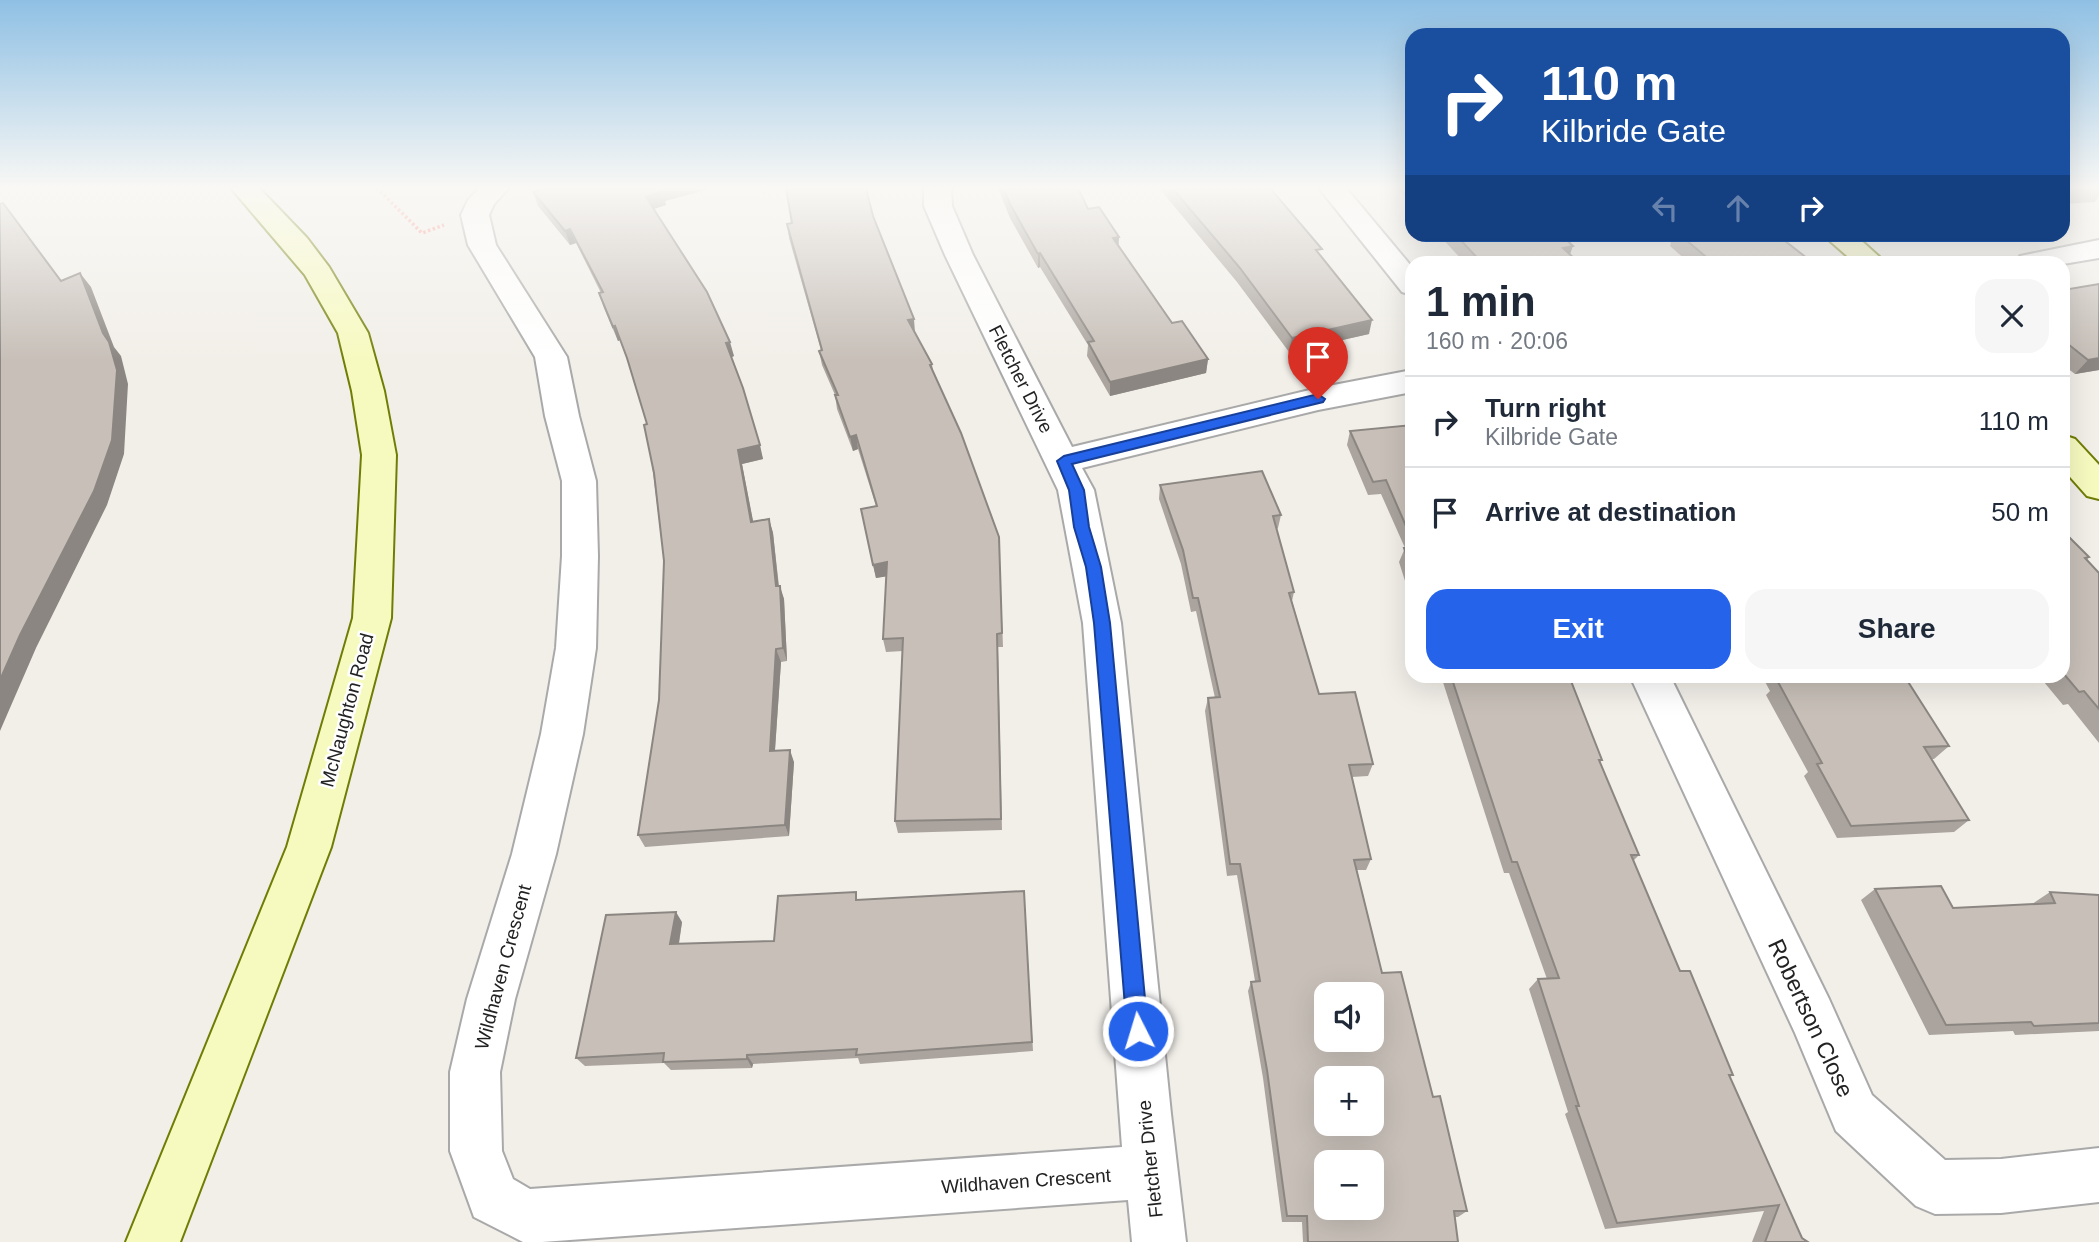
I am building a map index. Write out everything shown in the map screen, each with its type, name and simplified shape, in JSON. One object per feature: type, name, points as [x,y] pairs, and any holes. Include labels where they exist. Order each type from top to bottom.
[{"type":"street","name":"McNaughton Road","points":[[153,1242],[309,847],[372,618],[379,454],[368,391],[354,333],[319,273],[298,246]]},
{"type":"street","name":"Wildhaven Crescent","points":[[483,246],[551,357],[562,416],[579,481],[580,556],[576,648],[562,734],[534,854],[491,999],[475,1072],[476,1151],[493,1198],[526,1216],[1152,1172]]},
{"type":"street","name":"Fletcher Drive","points":[[955,246],[1064,461],[1076,490],[1082,527],[1094,567],[1102,623],[1145,1114],[1159,1242]]},
{"type":"street","points":[[1379,246],[1405,277]]},
{"type":"street","points":[[2062,256],[2099,249]]},
{"type":"street","points":[[1064,461],[1318,399],[1405,383]]},
{"type":"street","points":[[2070,455],[2099,487]]},
{"type":"street","name":"Robertson Close","points":[[1653,683],[1822,1038],[1854,1113],[1935,1187],[2001,1186],[2099,1175]]},
{"type":"building","points":[[0,246],[35,246],[61,281],[80,273],[109,342],[117,370],[112,440],[94,491],[20,635],[0,680]]},
{"type":"building","points":[[579,246],[677,246],[707,292],[730,342],[726,343],[760,445],[738,450],[751,522],[769,519],[776,586],[780,586],[783,648],[776,649],[770,751],[790,750],[785,825],[638,835],[659,700],[664,561],[654,473],[644,425],[647,424],[627,358],[599,293],[603,292]]},
{"type":"building","points":[[793,246],[885,246],[914,319],[908,320],[932,364],[930,365],[961,433],[999,537],[1002,633],[997,634],[1001,819],[895,821],[903,638],[883,639],[887,562],[873,565],[861,509],[877,506],[856,435],[850,437],[835,395],[838,395],[819,351],[822,350]]},
{"type":"building","points":[[1033,246],[1119,246],[1172,323],[1182,321],[1208,359],[1110,382],[1088,342],[1094,341],[1040,253],[1038,254]]},
{"type":"building","points":[[1221,246],[1319,246],[1322,249],[1316,250],[1372,320],[1292,338]]},
{"type":"building","points":[[1466,246],[1573,246],[1563,248],[1572,256],[1475,256]]},
{"type":"building","points":[[1693,246],[1791,246],[1804,256],[1705,256]]},
{"type":"building","points":[[2099,284],[2099,358],[2088,360],[2070,346],[2070,289]]},
{"type":"building","points":[[1405,426],[1405,524],[1386,480],[1373,482],[1350,431]]},
{"type":"building","points":[[1262,471],[1281,515],[1273,516],[1294,592],[1289,593],[1319,694],[1355,692],[1373,764],[1349,765],[1371,859],[1354,860],[1382,973],[1401,972],[1433,1097],[1440,1096],[1467,1211],[1454,1211],[1458,1242],[1308,1242],[1307,1216],[1287,1216],[1267,1070],[1251,982],[1260,981],[1240,864],[1230,864],[1208,698],[1220,697],[1198,598],[1193,598],[1183,550],[1160,485]]},
{"type":"building","points":[[2070,538],[2089,557],[2085,558],[2099,573],[2099,709],[2084,691],[2079,692],[2070,681]]},
{"type":"building","points":[[1453,683],[1572,683],[1602,760],[1599,760],[1639,855],[1631,855],[1680,971],[1690,971],[1733,1075],[1729,1075],[1802,1238],[1808,1242],[1765,1242],[1779,1205],[1617,1223],[1576,1106],[1579,1106],[1538,979],[1559,978],[1517,862],[1512,862]]},
{"type":"building","points":[[1779,683],[1909,683],[1949,746],[1924,747],[1969,820],[1851,826],[1817,764],[1822,763]]},
{"type":"building","points":[[1941,886],[1953,908],[2055,903],[2050,892],[2099,895],[2099,1023],[2034,1026],[2031,1022],[1946,1025],[1875,889]]},
{"type":"building","points":[[1024,891],[1032,1042],[856,1055],[857,1049],[747,1055],[747,1059],[663,1062],[664,1053],[576,1058],[606,915],[676,912],[670,944],[774,941],[778,896],[856,892],[856,900]]},
{"type":"route","points":[[1138,1031],[1102,623],[1094,567],[1082,527],[1076,490],[1064,461],[1318,399]]}]
